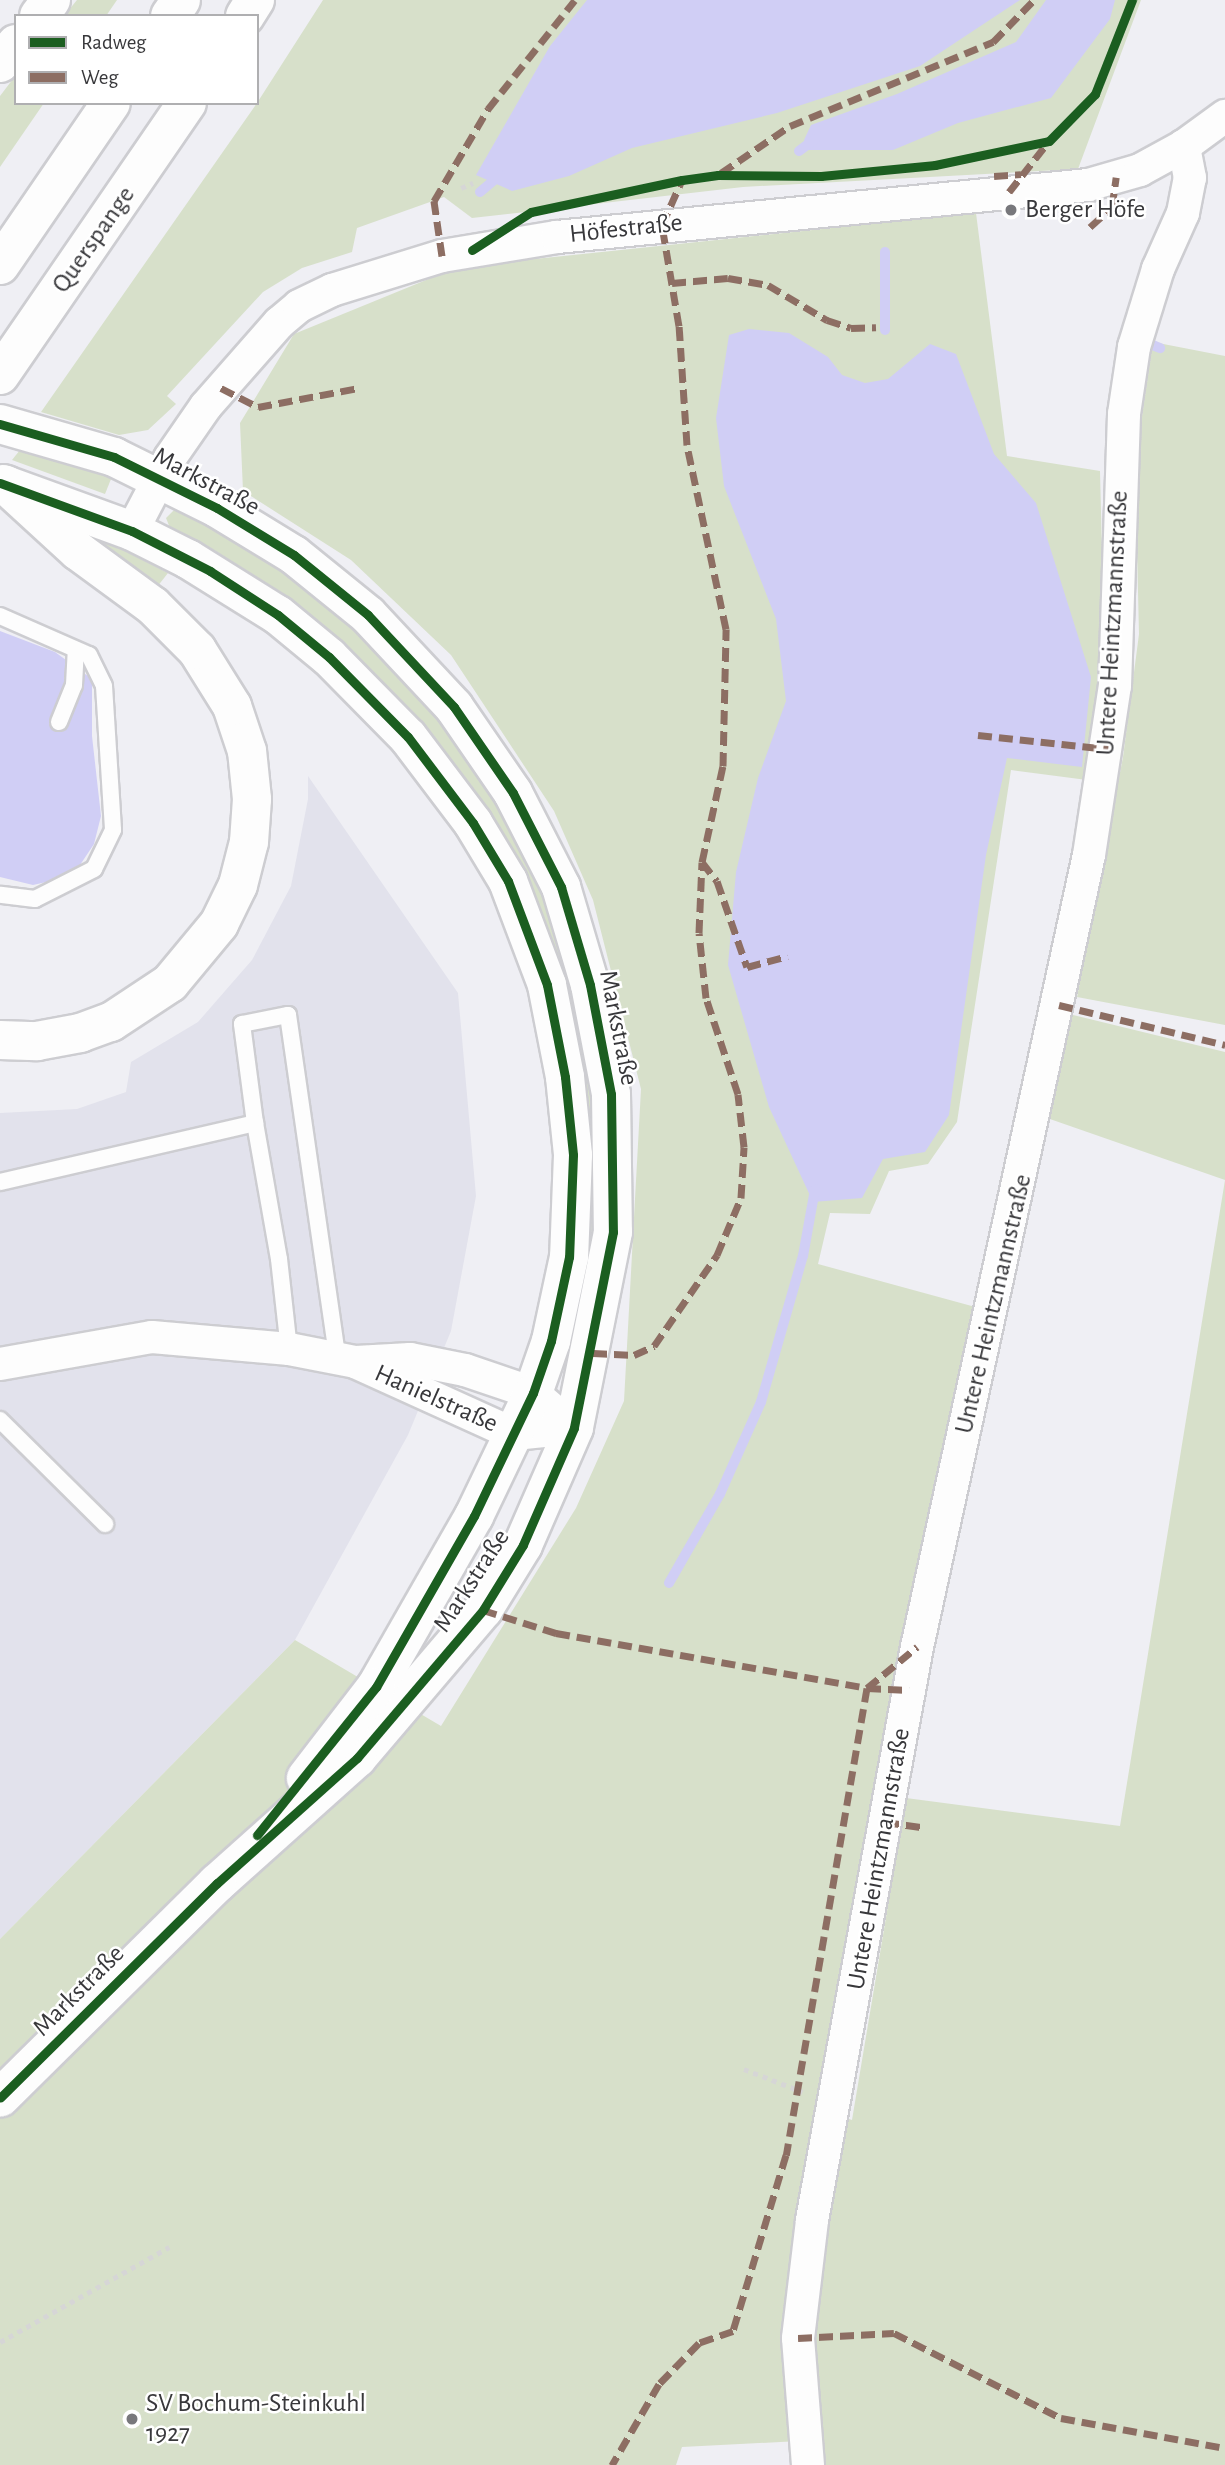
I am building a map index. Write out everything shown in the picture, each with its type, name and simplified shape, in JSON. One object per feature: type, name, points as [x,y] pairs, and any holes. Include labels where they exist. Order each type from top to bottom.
[{"type":"main road","points":[[0,63],[14,46]]},
{"type":"main road","points":[[0,265],[110,105]]},
{"type":"main road","name":"Querspange","points":[[0,374],[186,105]]},
{"type":"main road","name":"Markstraße","points":[[0,424],[114,457],[217,508],[294,555],[412,659],[454,707],[513,793],[561,887],[590,985],[611,1094],[613,1232],[574,1428],[523,1545],[443,1662],[357,1758],[217,1883],[0,2098]]},
{"type":"main road","points":[[0,1040],[37,1041],[80,1034],[111,1022],[170,983],[219,924],[238,885],[249,842],[252,799],[247,751],[232,706],[197,650],[153,606],[2,492]]},
{"type":"main road","name":"Markstraße","points":[[2,492],[132,531],[210,571],[278,615],[329,657],[408,737],[473,823],[508,881],[547,985],[565,1077],[573,1155],[569,1257],[551,1341],[533,1392],[474,1516],[376,1687],[335,1743],[217,1883]]},
{"type":"street","name":"Höfestraße","points":[[132,531],[159,480],[206,406],[279,323],[299,306],[368,279],[442,256],[557,237],[1088,185],[1140,170],[1184,146],[1225,116]]},
{"type":"street","name":"Untere Heintzmannstraße","points":[[808,2465],[797,2338],[812,2220],[837,2104],[917,1647],[1089,855],[1115,686],[1124,414],[1134,347],[1157,269],[1183,214],[1190,178],[1184,146]]},
{"type":"street","name":"Hanielstraße","points":[[0,1364],[152,1337],[289,1349],[346,1360],[410,1359],[465,1370],[533,1392],[574,1428]]},
{"type":"street","name":"Hanielstraße","points":[[346,1360],[514,1434],[574,1428]]},
{"type":"lane","points":[[0,616],[89,655],[104,686],[113,830],[94,869],[35,899],[0,895]]},
{"type":"lane","points":[[59,722],[74,685],[76,650]]},
{"type":"lane","points":[[289,1349],[279,1259],[255,1123],[242,1024],[288,1015],[346,1360]]},
{"type":"lane","points":[[0,1182],[255,1123]]},
{"type":"lane","points":[[0,1420],[105,1524]]},
{"type":"path","points":[[461,188],[473,183]]},
{"type":"path","points":[[744,2070],[837,2104]]},
{"type":"path","points":[[0,2342],[169,2247]]},
{"type":"shaded area","points":[[308,776],[458,993],[476,1196],[451,1331],[408,1435],[295,1640],[0,1939],[0,1113],[77,1109],[126,1092],[131,1062],[198,1022],[252,960],[291,886],[308,799]]},
{"type":"green space","points":[[77,0],[117,0],[107,14],[66,14]]},
{"type":"green space","points":[[323,0],[1141,0],[1078,169],[743,187],[472,218],[444,197],[357,228],[352,252],[302,268],[263,292],[167,396],[176,404],[148,430],[119,435],[41,412],[256,105],[259,105],[259,100]]},
{"type":"green space","points":[[14,78],[14,105],[43,105],[0,167],[0,96]]},
{"type":"green space","points":[[976,213],[1007,456],[1100,471],[1105,674],[1087,780],[1011,770],[957,1122],[928,1164],[889,1171],[870,1214],[830,1213],[818,1264],[979,1308],[821,2109],[852,2120],[906,1798],[1120,1826],[1225,1180],[1225,2465],[820,2465],[818,2440],[682,2447],[676,2465],[0,2465],[0,1939],[295,1640],[441,1726],[576,1508],[624,1401],[641,1089],[593,900],[554,811],[451,655],[351,560],[243,491],[240,423],[294,334],[458,267]]},
{"type":"green space","points":[[1153,342],[1225,356],[1225,1025],[1077,997],[1123,757],[1139,634],[1135,463]]},
{"type":"green space","points":[[28,440],[115,469],[105,494],[12,460]]},
{"type":"green space","points":[[179,505],[323,596],[460,737],[529,852],[575,978],[596,1087],[598,1216],[567,1368],[563,1363],[583,1240],[497,840],[170,528],[166,518]]},
{"type":"green space","points":[[90,536],[129,553],[168,573],[157,587]]},
{"type":"green space","points":[[1069,1014],[1225,1052],[1225,1180],[1047,1118]]},
{"type":"water","points":[[587,0],[1020,0],[920,66],[777,113],[632,148],[569,176],[512,191],[476,175],[550,46]]},
{"type":"water","points":[[1046,0],[1115,0],[1110,19],[1051,98],[958,123],[893,150],[808,150],[804,140],[811,125],[897,94],[1016,42]]},
{"type":"water","points":[[749,329],[789,333],[828,357],[842,375],[865,383],[888,379],[930,344],[956,354],[994,454],[1036,503],[1091,677],[1082,767],[1007,758],[986,855],[949,1115],[925,1152],[883,1159],[862,1198],[813,1202],[769,1107],[728,965],[736,872],[758,778],[786,701],[776,619],[724,486],[716,418],[729,335]]},
{"type":"water","points":[[0,631],[55,652],[92,679],[92,736],[101,816],[94,844],[78,868],[55,880],[33,885],[0,877]]},
{"type":"waterway","points":[[799,151],[815,139]]},
{"type":"waterway","points":[[480,192],[500,175]]},
{"type":"waterway","points":[[885,252],[885,330]]},
{"type":"waterway","points":[[1150,344],[1160,348]]},
{"type":"waterway","points":[[669,1583],[720,1494],[761,1402],[803,1256],[815,1189]]},
{"type":"marked path","points":[[442,256],[434,201],[488,109],[575,0]]},
{"type":"marked path","points":[[721,173],[790,126],[993,42],[1034,0]]},
{"type":"marked path","points":[[1009,192],[1049,141]]},
{"type":"marked path","points":[[994,176],[1021,174]]},
{"type":"marked path","points":[[1090,227],[1112,207],[1116,177]]},
{"type":"marked path","points":[[593,1353],[634,1355],[654,1346],[717,1255],[741,1198],[744,1147],[738,1094],[706,998],[699,933],[702,862],[723,766],[726,629],[687,445],[679,326],[662,225],[682,180]]},
{"type":"marked path","points":[[672,283],[728,278],[768,285],[827,320],[851,328],[876,327]]},
{"type":"marked path","points":[[221,388],[258,407],[359,388]]},
{"type":"marked path","points":[[978,735],[1108,749]]},
{"type":"marked path","points":[[702,862],[717,881],[747,967],[788,956]]},
{"type":"marked path","points":[[1059,1005],[1225,1045]]},
{"type":"marked path","points":[[483,1610],[556,1633],[867,1688],[786,2155],[733,2331],[699,2343],[659,2384],[612,2465]]},
{"type":"marked path","points":[[867,1688],[917,1647]]},
{"type":"marked path","points":[[867,1688],[909,1690]]},
{"type":"marked path","points":[[885,1822],[921,1827]]},
{"type":"marked path","points":[[798,2338],[894,2333],[1061,2418],[1225,2448]]},
{"type":"cycle path","points":[[472,250],[531,212],[682,180],[718,175],[821,176],[935,165],[1049,141],[1095,94],[1132,0]]},
{"type":"cycle path","points":[[0,424],[114,457],[217,508],[294,555],[368,615],[454,707],[513,793],[561,887],[590,985],[611,1094],[613,1232],[574,1428],[523,1545],[483,1610],[357,1758],[217,1883],[0,2098]]},
{"type":"cycle path","points":[[0,483],[132,531],[210,571],[278,615],[329,657],[408,737],[473,823],[508,881],[547,985],[565,1077],[573,1155],[569,1257],[551,1341],[533,1393],[474,1516],[376,1687],[257,1835]]},
{"type":"place","name":"Berger Höfe","points":[[1011,210]]},
{"type":"place","name":"SV Bochum-Steinkuhl 1927","points":[[132,2419]]}]
